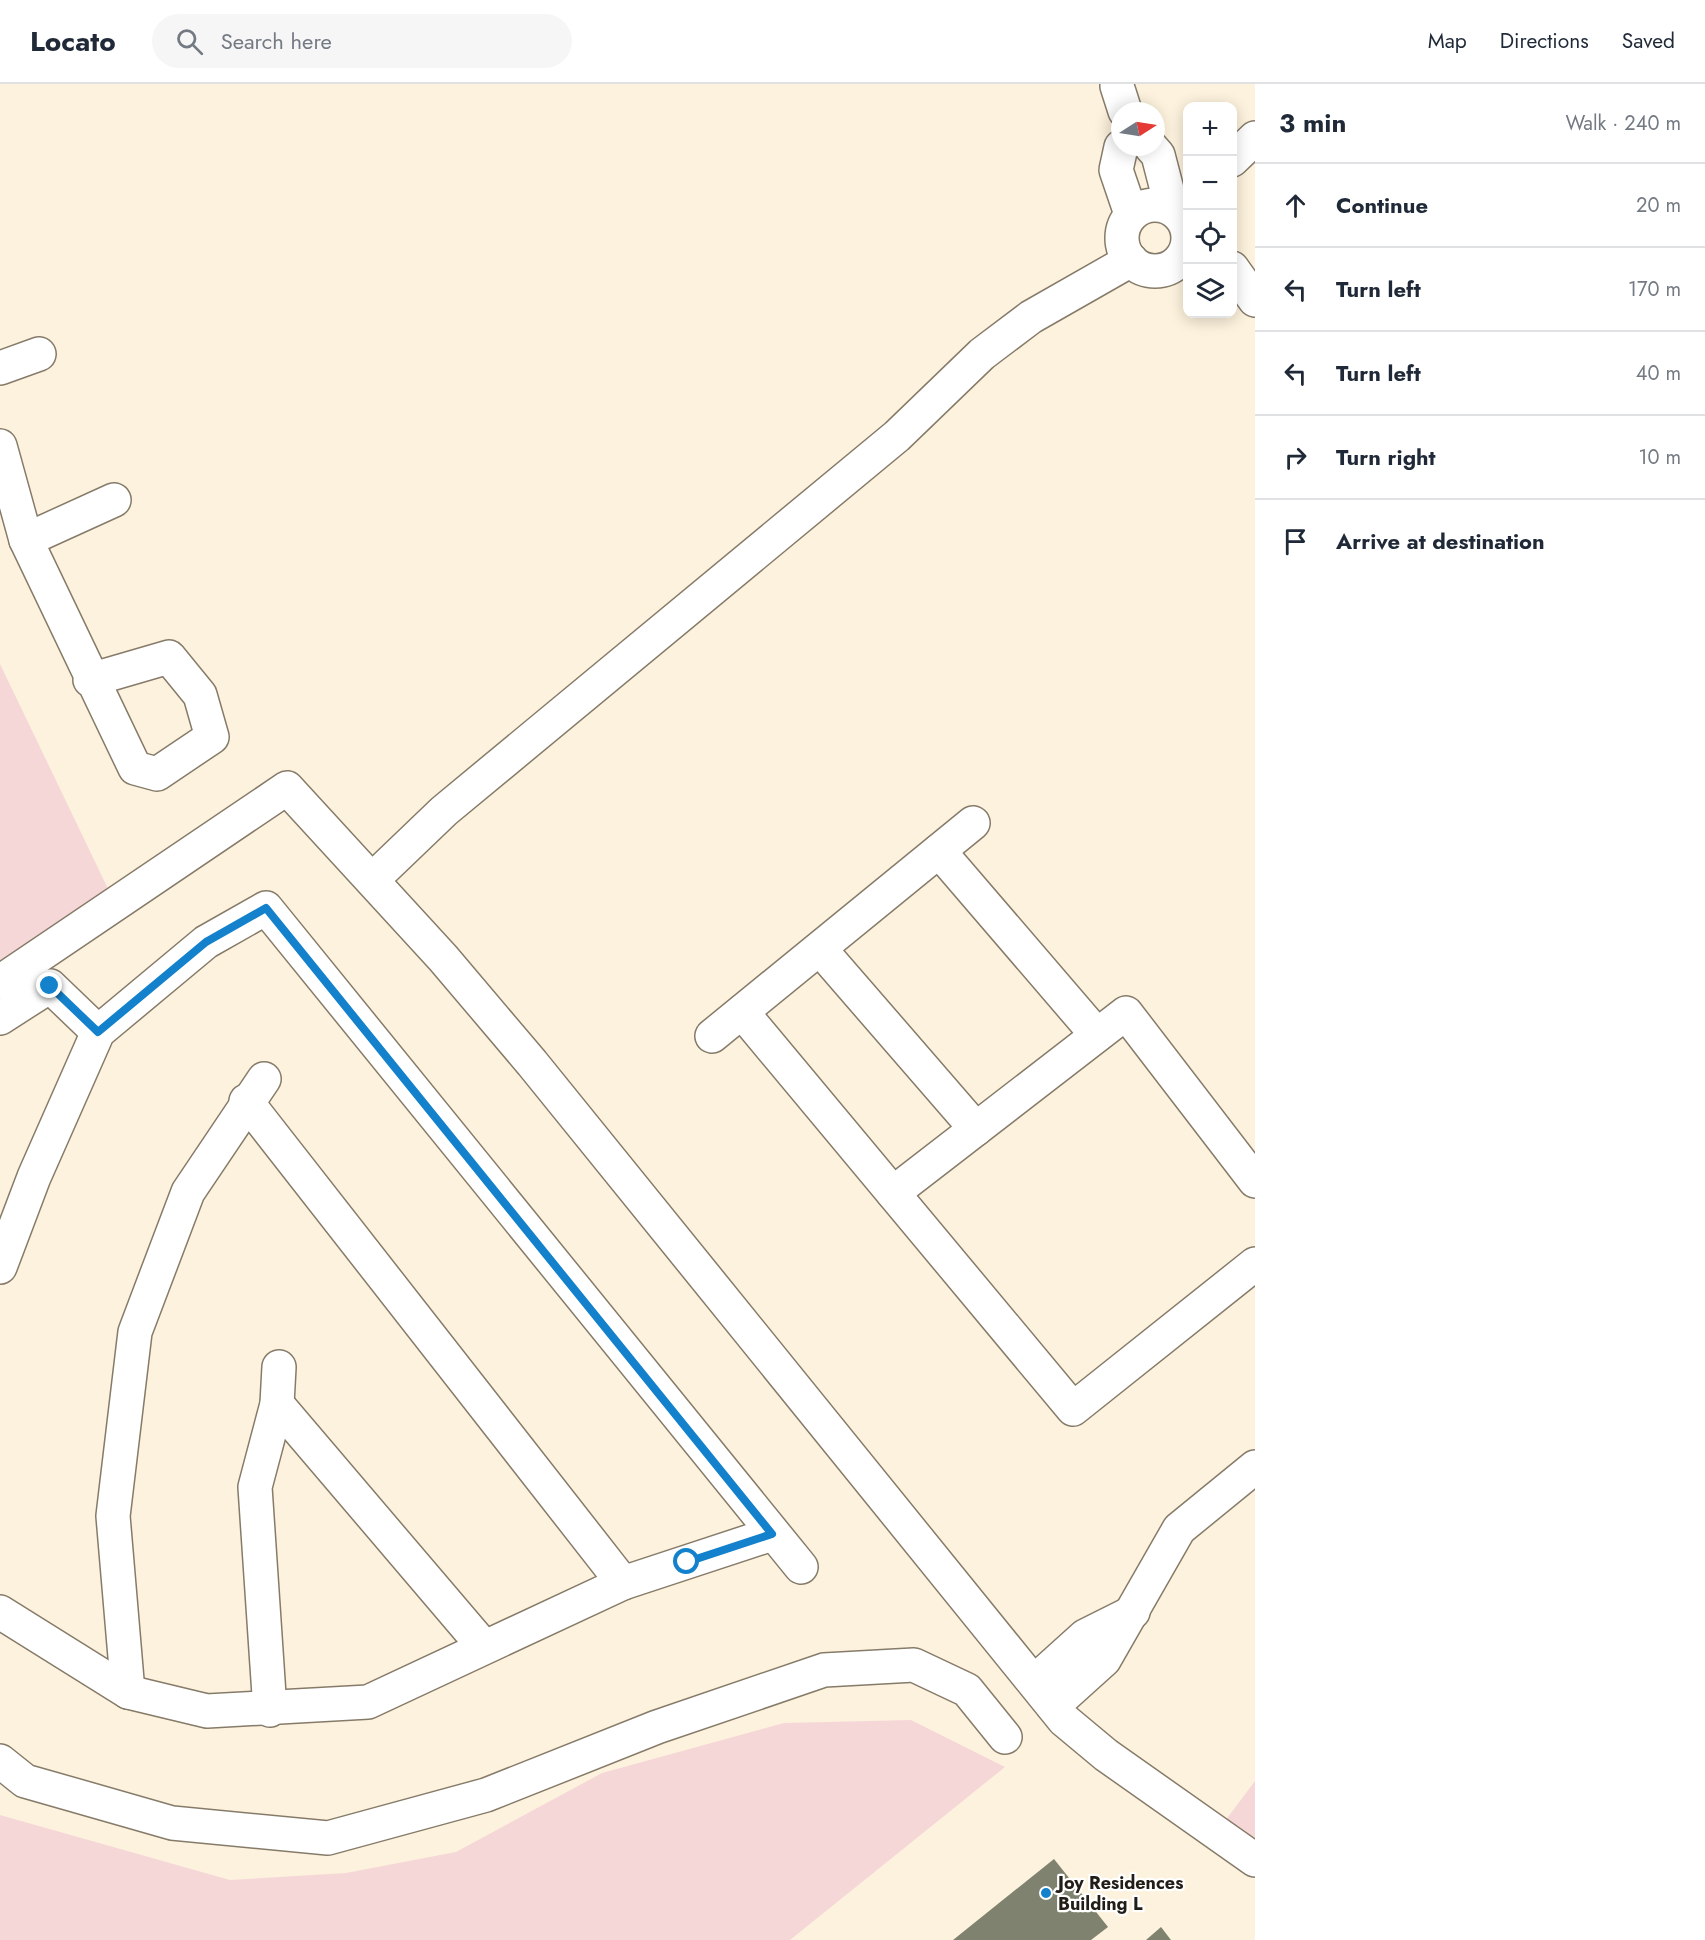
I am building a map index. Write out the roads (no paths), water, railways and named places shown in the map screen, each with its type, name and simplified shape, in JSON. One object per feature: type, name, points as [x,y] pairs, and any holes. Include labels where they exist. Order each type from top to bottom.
[{"type":"street","points":[[1237,156],[1255,138]]},
{"type":"street","points":[[1119,156],[1116,170],[1131,214]]},
{"type":"street","points":[[1158,156],[1183,222],[1181,257],[1176,273],[1143,269],[1131,260],[1122,244],[1122,233],[1131,214],[1151,205],[1183,222]]},
{"type":"street","points":[[372,880],[444,811],[897,435],[982,354],[1031,316],[1131,260]]},
{"type":"street","points":[[1237,276],[1247,297]]},
{"type":"street","points":[[0,368],[39,354]]},
{"type":"street","points":[[0,446],[26,540],[90,680]]},
{"type":"street","points":[[26,540],[114,500]]},
{"type":"street","points":[[0,982],[287,788],[372,880],[532,1063],[1064,1720],[1106,1755],[1255,1860]]},
{"type":"street","points":[[712,1036],[973,823]]},
{"type":"street","points":[[939,851],[1097,1035]]},
{"type":"street","points":[[0,1267],[34,1177],[98,1032],[206,942],[266,908],[801,1567]]},
{"type":"street","points":[[820,948],[976,1129]]},
{"type":"street","points":[[0,1018],[50,986],[98,1032]]},
{"type":"street","points":[[742,1012],[1073,1409],[1255,1264]]},
{"type":"street","points":[[893,1193],[1126,1012],[1255,1181]]},
{"type":"street","points":[[128,1692],[113,1516],[135,1332],[188,1192],[255,1090],[623,1583]]},
{"type":"street","points":[[270,1710],[255,1487],[277,1404],[279,1367]]},
{"type":"street","points":[[277,1404],[484,1647]]},
{"type":"street","points":[[1043,1694],[1104,1660],[1133,1612],[1158,1562],[1179,1529],[1255,1467]]},
{"type":"street","points":[[0,1612],[128,1692],[207,1712],[270,1710],[368,1702],[623,1583],[772,1534]]},
{"type":"street","points":[[0,1761],[25,1781],[172,1823],[328,1838],[486,1795],[657,1727],[824,1670],[914,1665],[967,1690],[1005,1737]]},
{"type":"place","name":"Joy Residences Building L","points":[[1046,1893]]}]
